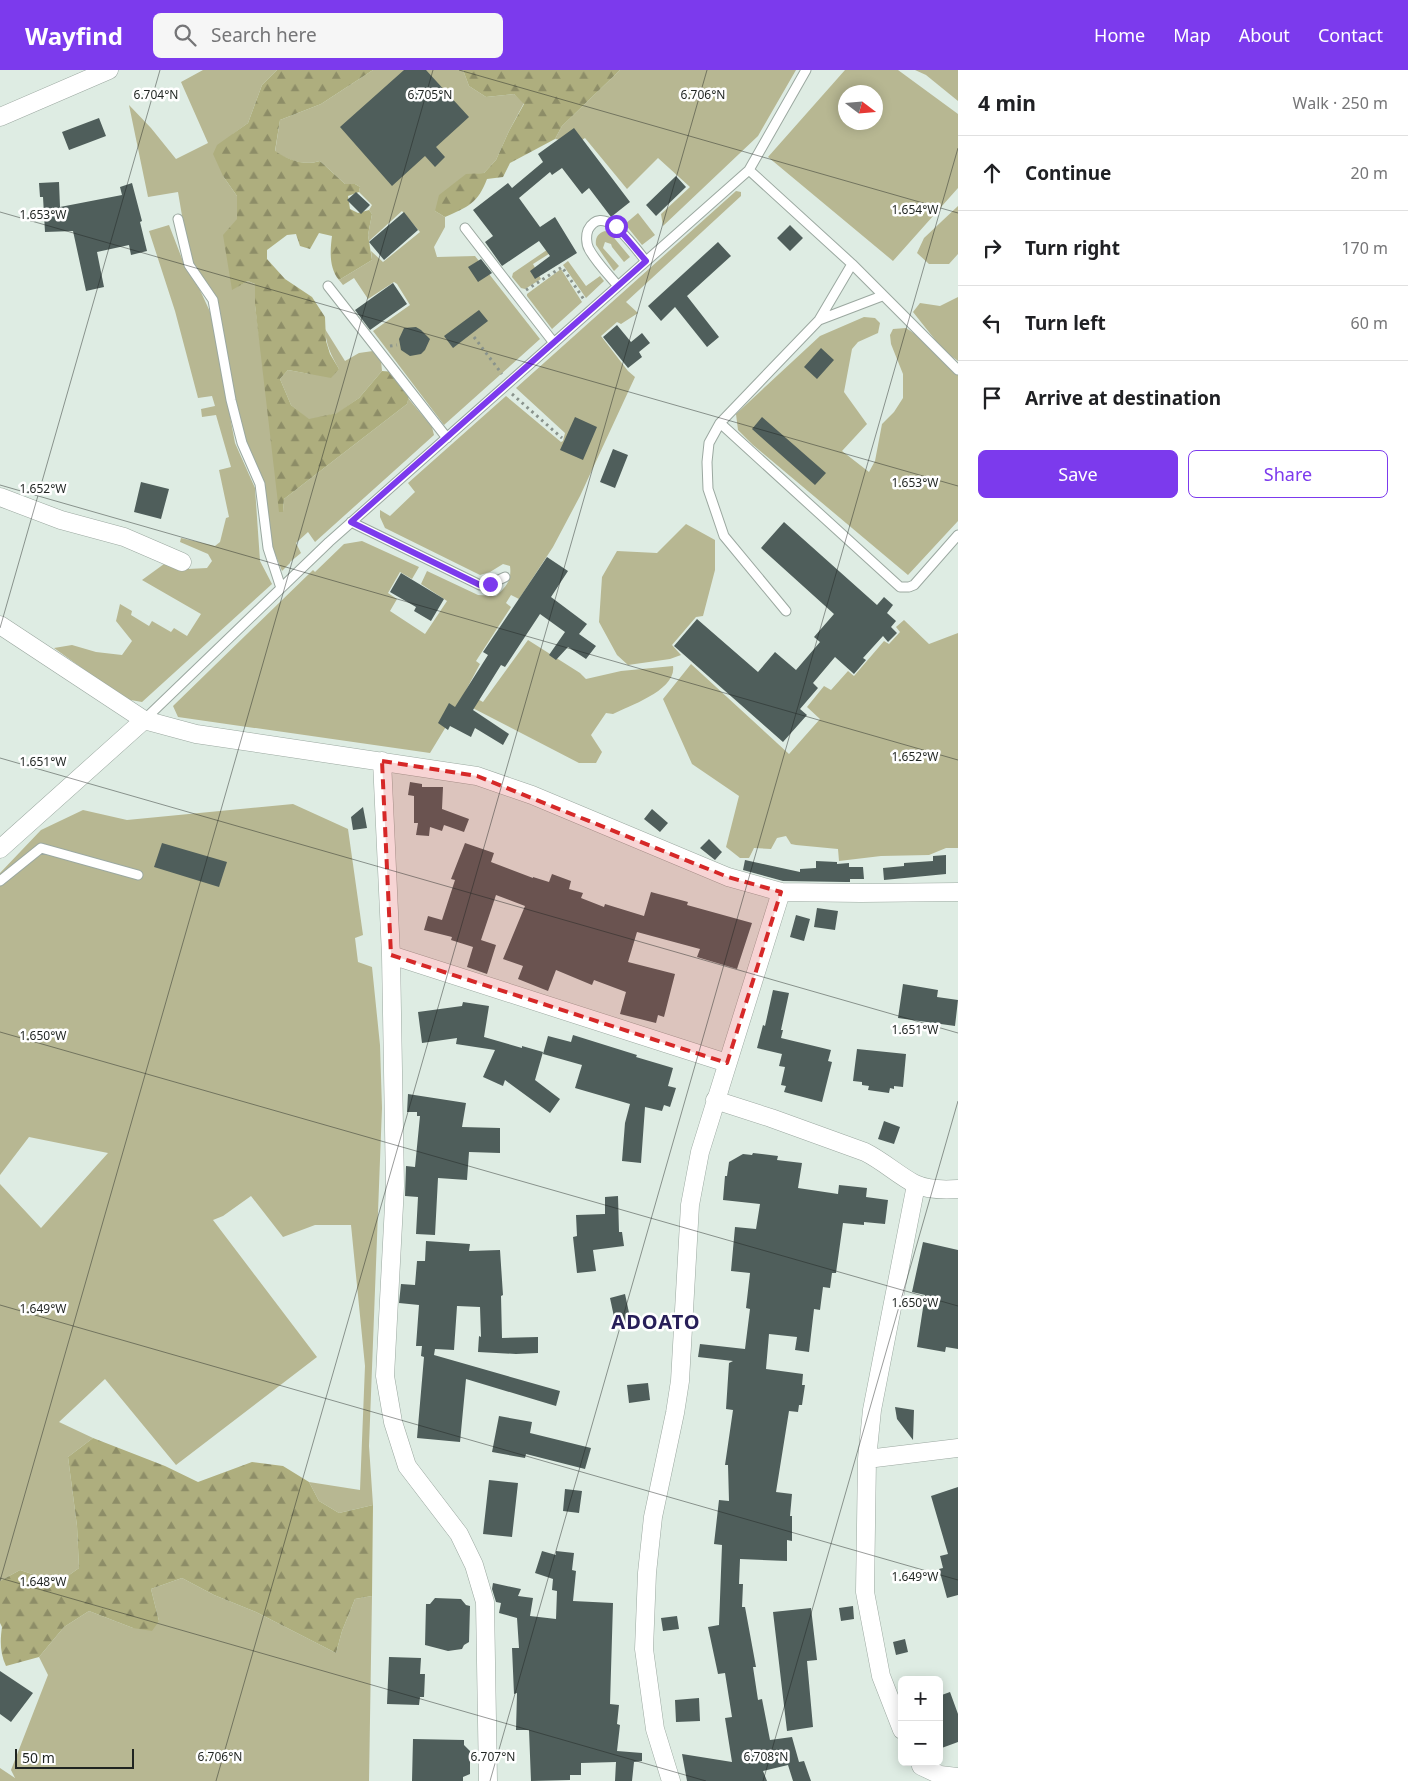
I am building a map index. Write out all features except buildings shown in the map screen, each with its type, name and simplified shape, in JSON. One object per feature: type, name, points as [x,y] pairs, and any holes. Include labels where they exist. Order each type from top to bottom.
[{"type":"street","points":[[0,117],[109,70]]},
{"type":"street","points":[[0,497],[61,520],[124,537],[182,562]]},
{"type":"street","points":[[0,625],[144,720],[196,734],[477,776],[532,795],[728,877],[781,892],[861,894],[958,892]]},
{"type":"street","points":[[0,849],[144,720]]},
{"type":"street","points":[[382,761],[391,955],[396,1186],[385,1376],[393,1422],[407,1466],[459,1534],[474,1565],[484,1602],[488,1781]]},
{"type":"street","points":[[671,1781],[655,1730],[644,1649],[647,1573],[653,1517],[680,1381],[690,1206],[700,1152],[715,1100],[781,892]]},
{"type":"street","points":[[391,955],[727,1062]]},
{"type":"street","points":[[715,1100],[865,1152],[916,1184],[933,1189],[958,1189]]},
{"type":"street","points":[[898,1721],[881,1676],[865,1592],[867,1459],[872,1410],[916,1184]]},
{"type":"street","points":[[867,1459],[958,1448]]},
{"type":"street","points":[[921,1770],[940,1776],[958,1777]]},
{"type":"lane","points":[[144,720],[351,522],[749,170],[806,70]]},
{"type":"lane","points":[[749,170],[852,264],[958,370]]},
{"type":"lane","points":[[178,219],[189,265],[213,300],[230,400],[242,443],[260,484],[268,548],[281,588]]},
{"type":"lane","points":[[618,286],[588,248],[586,240],[589,230],[596,222],[606,221],[616,226],[646,261]]},
{"type":"lane","points":[[465,228],[554,343]]},
{"type":"lane","points":[[786,611],[724,536],[708,489],[707,462],[709,443],[720,422],[819,320],[852,264]]},
{"type":"lane","points":[[328,286],[447,438]]},
{"type":"lane","points":[[819,320],[882,296]]},
{"type":"lane","points":[[720,422],[900,587],[909,588],[914,585],[958,536]]},
{"type":"lane","points":[[351,522],[480,585],[490,584],[505,577]]},
{"type":"lane","points":[[0,881],[41,848],[138,874]]},
{"type":"path","points":[[517,296],[562,267],[591,310]]},
{"type":"path","points":[[474,337],[507,385],[562,438]]},
{"type":"highlighted area","points":[[382,761],[477,776],[728,877],[781,892],[727,1063],[391,955]]},
{"type":"green space","points":[[203,70],[277,70],[262,85],[248,123],[233,134],[223,176],[237,196],[232,289],[248,281],[255,284],[255,305],[283,512],[284,499],[407,404],[408,398],[432,427],[434,435],[315,542],[308,532],[296,543],[301,553],[282,571],[271,544],[261,487],[244,444],[218,321],[190,263],[178,192],[148,197],[129,105],[176,159],[208,143],[181,82]]},
{"type":"green space","points":[[277,70],[373,70],[321,104],[280,120],[275,151],[296,161],[308,163],[320,161],[345,184],[355,184],[360,187],[359,192],[348,196],[350,209],[358,213],[369,210],[372,214],[368,235],[372,260],[339,280],[332,265],[332,236],[319,233],[310,249],[300,246],[296,234],[287,235],[267,250],[267,259],[285,279],[312,297],[325,317],[326,341],[330,354],[339,369],[331,378],[288,370],[280,379],[291,405],[309,419],[337,413],[359,398],[382,371],[396,372],[409,396],[407,404],[284,499],[283,512],[279,512],[255,305],[255,284],[248,281],[232,290],[223,235],[237,219],[237,196],[223,176],[213,154],[217,145],[248,123],[262,85]]},
{"type":"green space","points":[[373,70],[463,70],[469,86],[486,97],[514,94],[524,103],[496,160],[484,173],[466,175],[435,211],[445,217],[445,227],[434,247],[437,257],[475,256],[540,339],[444,425],[373,331],[410,305],[397,284],[394,282],[368,299],[354,278],[343,285],[339,280],[372,260],[371,251],[383,262],[420,232],[402,211],[369,241],[368,235],[372,214],[369,210],[372,205],[359,192],[360,187],[355,184],[345,184],[320,161],[308,163],[296,161],[275,152],[280,120],[321,104]]},
{"type":"green space","points":[[463,70],[620,70],[562,126],[555,139],[510,163],[503,177],[487,179],[476,199],[445,217],[435,211],[439,195],[466,174],[484,173],[496,160],[524,104],[514,94],[486,97],[469,86]]},
{"type":"green space","points":[[620,70],[796,70],[758,136],[663,226],[661,214],[690,187],[658,158],[627,189],[585,138],[569,148],[562,140],[555,139],[562,126]]},
{"type":"green space","points":[[845,70],[898,70],[958,114],[958,188],[893,261],[768,157]]},
{"type":"green space","points":[[915,70],[958,70],[958,101],[926,75]]},
{"type":"green space","points":[[736,191],[741,192],[741,196],[626,302],[638,313],[621,324],[617,322],[601,336],[628,371],[635,377],[580,496],[553,547],[519,599],[511,595],[506,603],[511,607],[476,661],[480,664],[465,692],[483,702],[528,640],[580,673],[586,679],[621,671],[673,666],[672,675],[660,690],[640,702],[613,714],[606,713],[591,735],[602,752],[596,763],[579,763],[461,702],[430,753],[178,717],[173,706],[313,570],[315,572],[344,544],[362,541],[419,567],[412,579],[400,572],[388,593],[397,599],[390,611],[425,634],[447,601],[421,584],[427,571],[478,595],[496,596],[500,593],[509,579],[510,566],[503,564],[490,572],[480,575],[385,528],[380,517],[380,510],[390,516],[415,492],[408,483],[506,396],[561,442],[563,441],[565,433],[516,388]]},
{"type":"green space","points":[[958,206],[958,254],[949,264],[929,264],[917,253],[924,238]]},
{"type":"green space","points":[[638,213],[655,235],[642,245],[625,224]]},
{"type":"green space","points":[[169,225],[186,269],[200,290],[211,314],[235,443],[255,488],[260,561],[272,584],[142,702],[125,699],[54,648],[72,645],[96,652],[122,655],[132,641],[116,621],[120,604],[132,611],[131,615],[149,626],[152,621],[171,632],[174,628],[187,636],[201,614],[142,580],[164,564],[188,569],[207,568],[212,561],[208,554],[180,542],[181,538],[215,546],[220,542],[226,518],[229,517],[219,470],[231,467],[216,415],[202,417],[201,409],[215,406],[212,396],[198,398],[175,311],[149,231]]},
{"type":"green space","points":[[605,231],[610,233],[630,257],[624,262],[611,244],[605,242],[603,248],[619,266],[614,271],[596,245],[598,236]]},
{"type":"green space","points":[[560,241],[563,245],[533,264],[541,279],[525,289],[521,288],[512,277],[513,273]]},
{"type":"green space","points":[[568,261],[586,286],[600,276],[604,281],[586,298],[563,265]]},
{"type":"green space","points":[[561,269],[582,302],[552,329],[527,294]]},
{"type":"green space","points":[[958,297],[958,361],[944,351],[913,312],[920,303],[940,306]]},
{"type":"green space","points":[[864,317],[875,318],[880,323],[878,333],[858,342],[852,349],[844,392],[867,424],[842,451],[869,472],[875,461],[882,424],[894,412],[903,398],[903,374],[891,344],[890,335],[893,329],[906,328],[918,336],[958,375],[958,521],[908,575],[753,445],[738,430],[736,414],[820,336]]},
{"type":"green space","points":[[325,329],[345,361],[359,353],[373,351],[381,360],[382,371],[359,398],[338,413],[309,420],[291,405],[280,379],[288,370],[310,374],[339,369],[329,350]]},
{"type":"green space","points":[[686,524],[715,540],[715,570],[703,616],[696,617],[672,645],[681,655],[670,659],[628,665],[617,655],[599,622],[602,577],[617,551],[657,553]]},
{"type":"green space","points":[[904,620],[929,644],[958,633],[958,848],[946,848],[929,855],[881,856],[839,861],[838,849],[791,844],[786,836],[777,838],[771,849],[754,848],[749,858],[740,858],[726,847],[739,796],[692,764],[663,699],[691,664],[789,754],[820,719],[807,707],[824,686],[831,690],[848,671],[854,676],[884,641],[889,644],[900,632],[896,627]]},
{"type":"green space","points":[[293,804],[348,829],[363,935],[355,938],[358,962],[372,967],[380,1045],[382,1108],[369,1446],[373,1505],[339,1513],[319,1501],[309,1482],[360,1490],[365,1366],[351,1225],[315,1225],[283,1237],[251,1196],[223,1216],[213,1220],[317,1357],[176,1465],[105,1379],[59,1422],[93,1438],[68,1457],[77,1526],[79,1568],[65,1578],[44,1578],[20,1570],[0,1581],[0,1184],[41,1228],[108,1153],[29,1137],[0,1175],[0,873],[41,830],[83,810],[127,820]]},
{"type":"green space","points":[[93,1438],[165,1466],[198,1482],[252,1462],[283,1466],[309,1482],[319,1501],[339,1513],[373,1505],[372,1596],[355,1599],[342,1631],[336,1653],[256,1612],[214,1595],[182,1578],[151,1589],[159,1621],[152,1631],[133,1628],[89,1611],[64,1627],[39,1657],[6,1666],[1,1647],[0,1581],[20,1570],[44,1578],[65,1578],[79,1568],[77,1526],[68,1457]]},
{"type":"green space","points":[[182,1578],[214,1595],[256,1612],[336,1653],[342,1631],[355,1599],[372,1596],[369,1781],[0,1781],[0,1768],[15,1778],[11,1770],[48,1675],[39,1657],[64,1627],[89,1611],[133,1628],[159,1621],[151,1589]]},
{"type":"district","name":"ADOATO","points":[[656,1321]]},
{"type":"route","points":[[490,584],[480,585],[351,522],[646,261],[616,226]]}]
